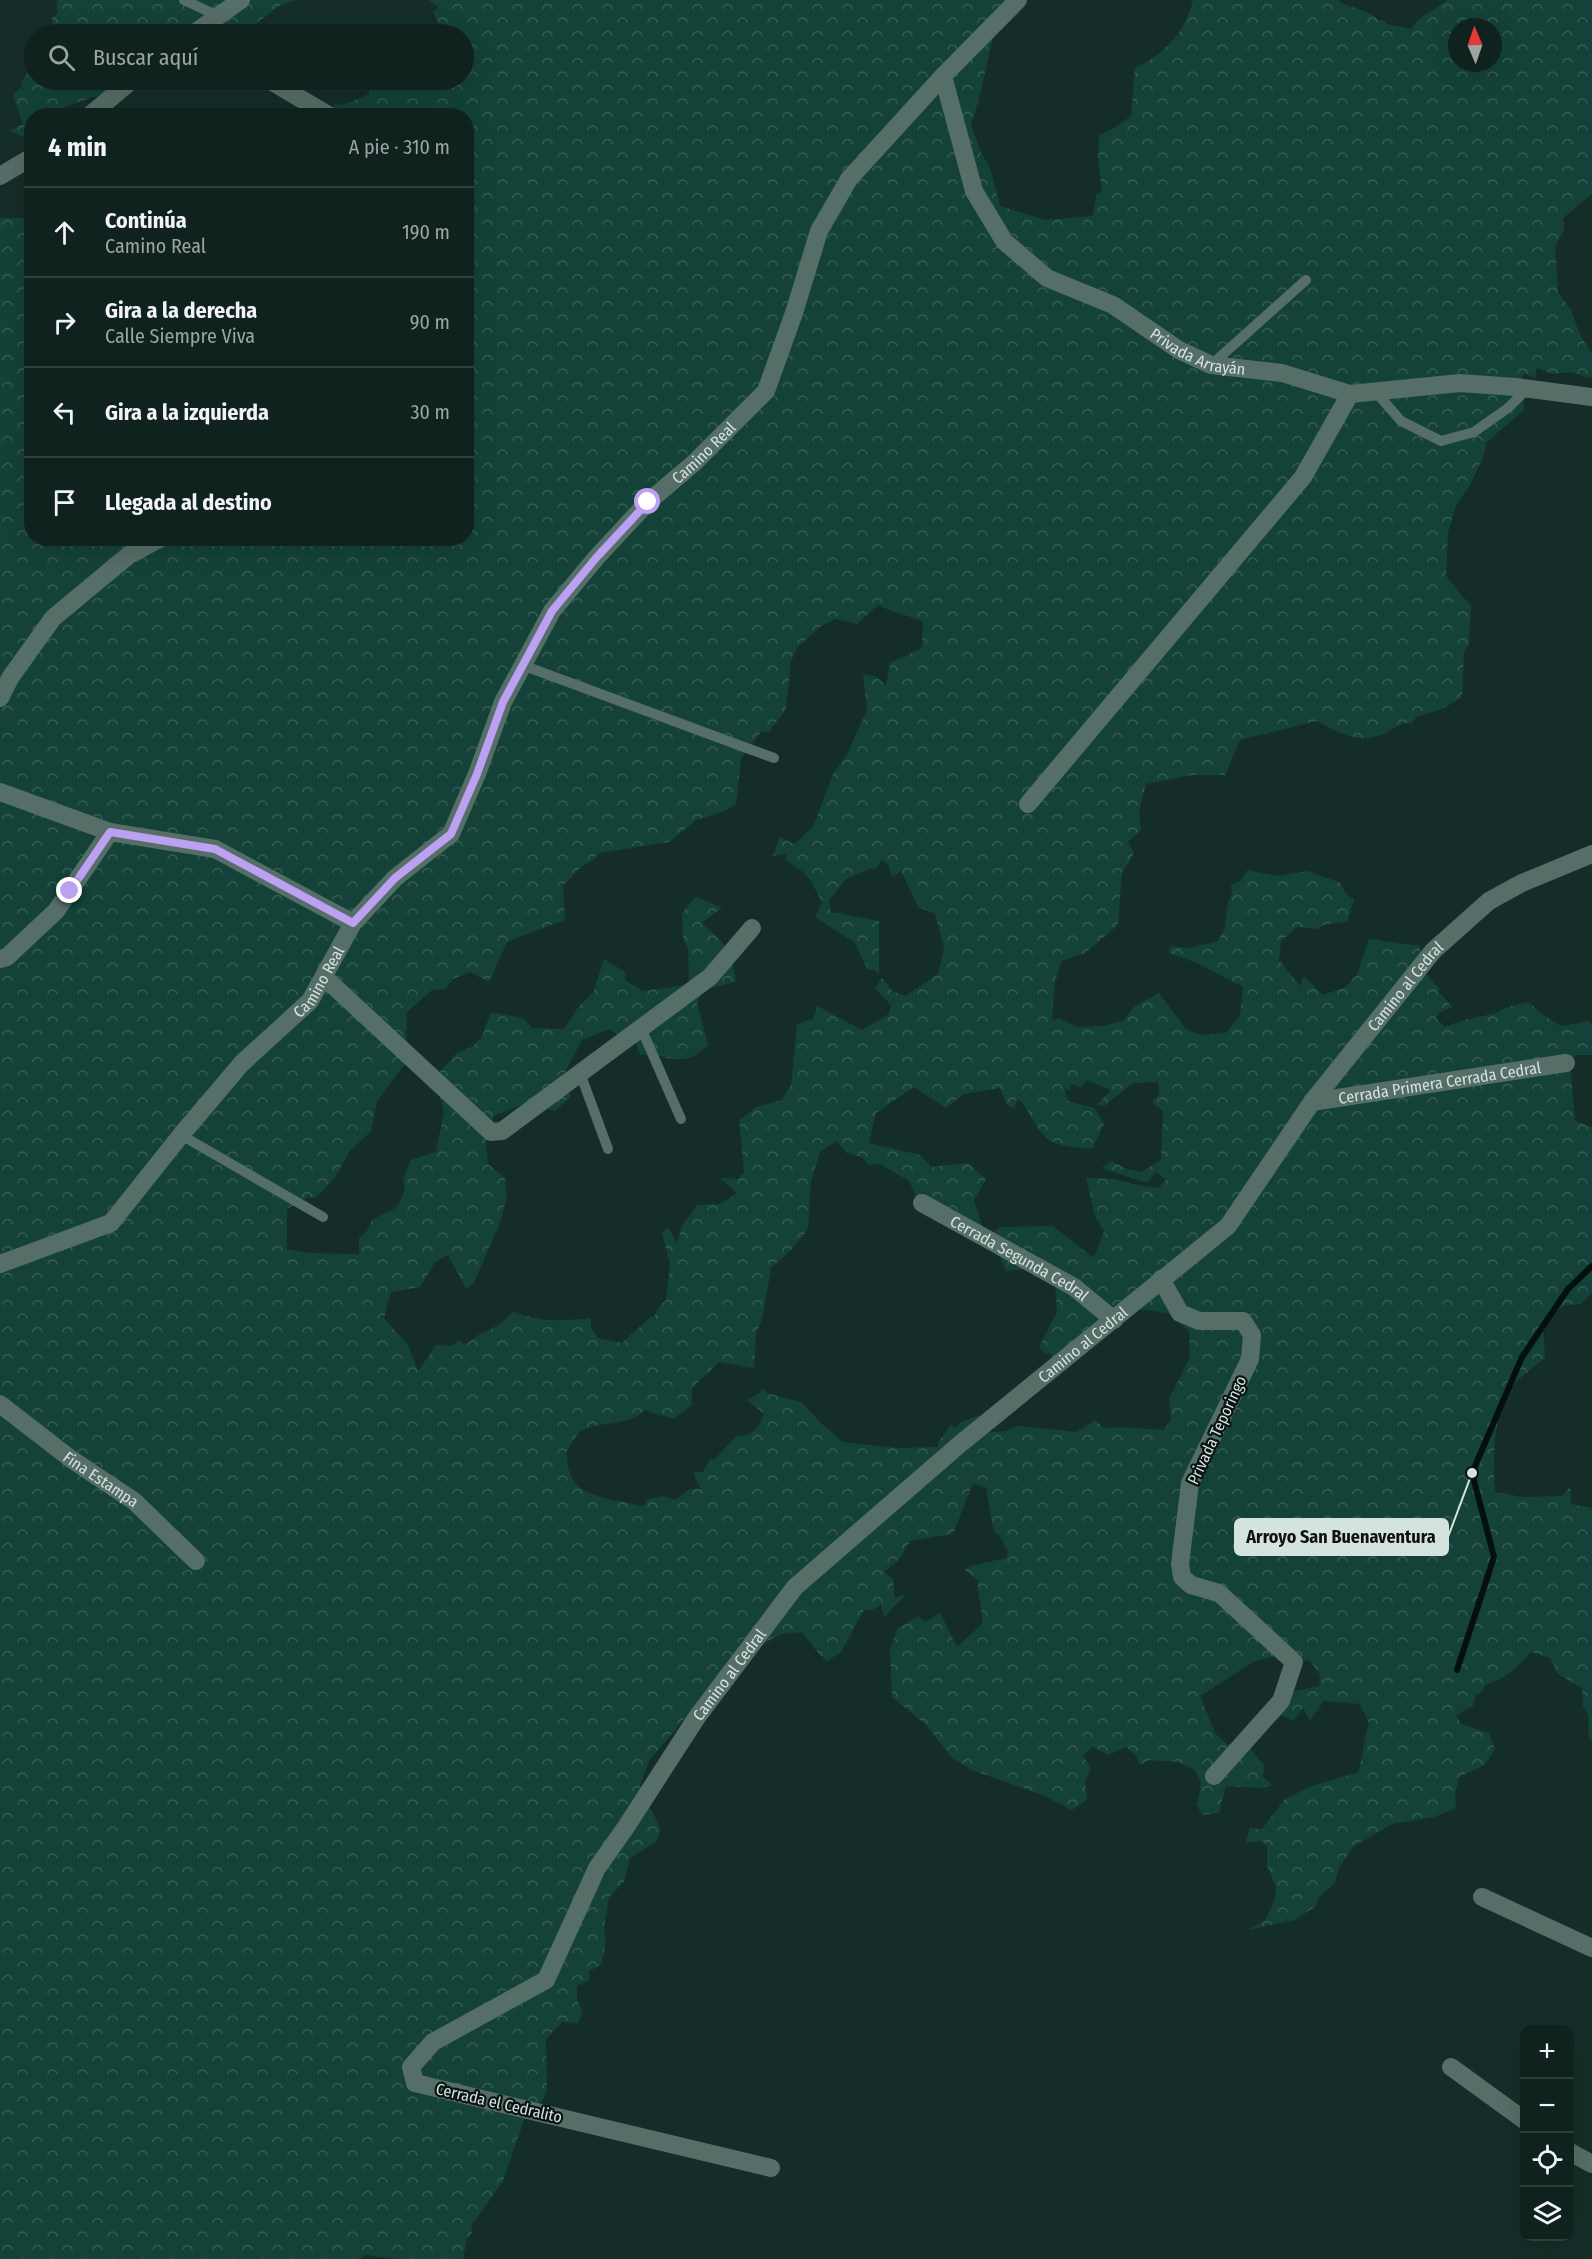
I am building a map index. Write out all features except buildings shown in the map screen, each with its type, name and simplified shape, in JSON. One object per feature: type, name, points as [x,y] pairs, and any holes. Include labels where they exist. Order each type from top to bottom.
[{"type":"street","points":[[207,24],[241,0]]},
{"type":"street","name":"Camino Real","points":[[0,1264],[111,1223],[242,1063],[310,1001],[353,923],[395,878],[451,834],[477,774],[503,702],[552,611],[596,558],[648,502],[694,463],[766,391],[794,313],[819,231],[849,179],[943,76],[1018,0]]},
{"type":"street","name":"Privada Arrayán","points":[[943,76],[974,191],[1004,241],[1047,278],[1113,305],[1179,350],[1211,365],[1282,373],[1350,394],[1460,383],[1592,397]]},
{"type":"street","points":[[99,108],[120,90]]},
{"type":"street","points":[[286,90],[316,108]]},
{"type":"street","points":[[0,177],[24,162]]},
{"type":"street","points":[[1028,804],[1303,477],[1350,394]]},
{"type":"street","points":[[0,698],[10,678],[53,618],[129,555],[146,546]]},
{"type":"street","points":[[0,792],[110,832],[215,849],[353,923]]},
{"type":"street","points":[[0,959],[7,957],[56,911],[110,832]]},
{"type":"street","name":"Camino al Cedral","points":[[597,1868],[697,1717],[795,1587],[960,1444],[1228,1226],[1312,1102],[1433,951],[1489,901],[1522,883],[1592,854]]},
{"type":"street","points":[[324,977],[491,1132],[502,1131],[710,977],[752,928]]},
{"type":"street","name":"Cerrada Primera Cerrada Cedral","points":[[1312,1102],[1566,1063]]},
{"type":"street","name":"Cerrada Segunda Cedral","points":[[922,1203],[1074,1287],[1114,1320]]},
{"type":"street","name":"Privada Teporingo","points":[[1161,1280],[1180,1312],[1199,1321],[1242,1321],[1252,1335],[1250,1359],[1190,1483],[1180,1564],[1182,1577],[1191,1585],[1219,1593],[1294,1662],[1281,1701],[1214,1776]]},
{"type":"street","name":"Fina Estampa","points":[[0,1404],[71,1459],[134,1501],[196,1562]]},
{"type":"street","name":"Cerrada el Cedralito","points":[[597,1868],[546,1980],[433,2042],[411,2067],[415,2083],[771,2168]]},
{"type":"street","points":[[1482,1897],[1592,1948]]},
{"type":"street","points":[[1451,2067],[1520,2117]]},
{"type":"street","points":[[1574,2155],[1592,2164]]},
{"type":"lane","points":[[184,0],[218,16]]},
{"type":"lane","points":[[1211,365],[1306,280]]},
{"type":"lane","points":[[1375,391],[1401,422],[1440,441],[1474,432],[1508,408],[1527,389]]},
{"type":"lane","points":[[522,665],[774,758]]},
{"type":"lane","points":[[641,1028],[681,1119]]},
{"type":"lane","points":[[580,1073],[608,1149]]},
{"type":"lane","points":[[181,1135],[323,1216]]},
{"type":"green space","points":[[57,0],[296,0],[279,6],[255,24],[52,24],[52,18],[57,13]]},
{"type":"green space","points":[[429,0],[1006,0],[994,34],[971,124],[981,153],[990,168],[1000,206],[1045,220],[1093,216],[1096,195],[1102,191],[1098,159],[1099,135],[1116,127],[1131,116],[1135,68],[1156,56],[1172,41],[1185,22],[1193,0],[1337,0],[1368,13],[1378,20],[1383,20],[1387,24],[1411,29],[1419,19],[1448,0],[1592,0],[1592,194],[1563,218],[1564,230],[1555,247],[1558,292],[1571,310],[1580,335],[1592,354],[1592,377],[1571,372],[1552,374],[1537,368],[1535,378],[1524,373],[1522,381],[1524,410],[1487,442],[1471,483],[1456,506],[1448,532],[1446,576],[1471,605],[1469,644],[1464,652],[1462,697],[1442,709],[1416,717],[1412,723],[1399,725],[1372,737],[1348,736],[1317,721],[1240,740],[1225,775],[1193,775],[1146,784],[1139,812],[1141,830],[1128,842],[1134,853],[1122,873],[1118,925],[1085,953],[1062,961],[1055,981],[1052,1020],[1059,1018],[1077,1027],[1104,1026],[1124,1020],[1134,1007],[1159,993],[1186,1029],[1200,1035],[1226,1033],[1240,1015],[1243,987],[1197,963],[1169,953],[1170,946],[1189,948],[1218,941],[1225,928],[1228,902],[1232,894],[1231,885],[1240,881],[1248,870],[1277,876],[1307,871],[1341,883],[1346,894],[1354,900],[1347,922],[1326,924],[1317,929],[1297,927],[1281,941],[1279,960],[1300,986],[1304,976],[1323,995],[1346,987],[1357,974],[1369,939],[1420,946],[1421,958],[1427,974],[1452,1007],[1439,1013],[1436,1018],[1445,1027],[1529,1002],[1540,1013],[1561,1026],[1589,1021],[1592,1024],[1592,1055],[1577,1055],[1570,1062],[1575,1121],[1592,1127],[1592,1293],[1581,1304],[1564,1305],[1543,1323],[1545,1358],[1516,1382],[1502,1405],[1498,1419],[1494,1464],[1495,1492],[1522,1497],[1562,1496],[1570,1487],[1571,1504],[1592,1508],[1592,1739],[1589,1740],[1588,1715],[1583,1707],[1582,1688],[1558,1674],[1550,1658],[1531,1652],[1511,1672],[1485,1685],[1481,1693],[1476,1694],[1473,1706],[1456,1715],[1461,1724],[1489,1733],[1495,1749],[1485,1765],[1459,1777],[1455,1796],[1456,1808],[1434,1817],[1392,1824],[1353,1847],[1339,1868],[1335,1883],[1319,1897],[1315,1907],[1294,1920],[1248,1930],[1265,1920],[1275,1899],[1276,1887],[1267,1866],[1267,1847],[1262,1841],[1245,1843],[1250,1828],[1262,1829],[1284,1800],[1309,1787],[1358,1772],[1369,1723],[1360,1704],[1324,1701],[1310,1720],[1303,1708],[1293,1721],[1278,1713],[1291,1692],[1319,1686],[1320,1675],[1310,1661],[1304,1660],[1299,1666],[1285,1654],[1255,1661],[1200,1696],[1215,1733],[1228,1745],[1245,1743],[1264,1765],[1263,1777],[1272,1785],[1262,1788],[1226,1786],[1219,1813],[1202,1815],[1197,1805],[1201,1782],[1195,1770],[1179,1762],[1149,1760],[1140,1765],[1136,1756],[1126,1747],[1108,1755],[1093,1747],[1083,1755],[1091,1769],[1085,1781],[1087,1800],[1072,1810],[1042,1795],[972,1770],[952,1758],[926,1725],[892,1697],[890,1649],[898,1628],[919,1616],[925,1622],[940,1613],[957,1647],[982,1624],[978,1580],[964,1569],[1006,1558],[1008,1552],[999,1535],[994,1532],[986,1488],[973,1483],[953,1534],[910,1541],[900,1558],[884,1572],[893,1579],[895,1598],[906,1594],[885,1618],[881,1605],[872,1610],[864,1610],[841,1652],[827,1661],[802,1632],[781,1634],[764,1643],[695,1706],[649,1761],[640,1786],[661,1830],[656,1842],[630,1858],[624,1882],[609,1897],[604,1928],[606,1942],[601,1965],[589,1971],[590,1980],[577,1986],[577,2000],[583,2011],[578,2023],[562,2022],[546,2039],[547,2090],[543,2100],[525,2117],[503,2181],[471,2226],[472,2234],[467,2238],[463,2259],[396,2259],[365,2255],[361,2259],[0,2259],[0,218],[24,219],[24,546],[474,546],[474,108],[332,108],[335,104],[343,105],[369,94],[369,90],[474,90],[474,24],[439,24],[433,12],[438,7]],"holes":[[[878,605],[923,622],[922,648],[890,663],[886,686],[877,677],[863,674],[867,710],[847,754],[833,774],[813,827],[794,844],[780,837],[773,856],[786,854],[786,861],[808,878],[822,903],[815,917],[855,943],[868,970],[875,970],[879,974],[879,921],[831,912],[829,900],[845,880],[871,868],[875,869],[882,860],[888,864],[892,877],[901,871],[918,907],[935,914],[944,948],[938,974],[905,996],[892,991],[882,978],[875,988],[891,1005],[889,1014],[862,1030],[817,1006],[813,1019],[797,1024],[791,1085],[782,1100],[757,1107],[739,1120],[744,1172],[738,1179],[720,1178],[737,1193],[720,1204],[697,1205],[682,1226],[677,1243],[668,1227],[662,1233],[670,1264],[666,1300],[658,1308],[654,1317],[650,1317],[622,1343],[598,1338],[591,1327],[591,1318],[542,1319],[514,1311],[499,1325],[465,1345],[460,1340],[451,1346],[436,1345],[418,1371],[408,1345],[384,1318],[391,1292],[420,1287],[435,1262],[448,1255],[466,1289],[474,1283],[501,1220],[507,1197],[505,1178],[488,1164],[486,1144],[494,1116],[528,1102],[555,1111],[571,1096],[561,1080],[582,1040],[609,1029],[623,1038],[636,1042],[640,1055],[675,1059],[690,1058],[708,1045],[697,1003],[704,989],[736,982],[732,962],[726,948],[701,923],[722,908],[696,897],[682,913],[683,939],[688,948],[689,985],[643,991],[625,980],[625,972],[604,959],[593,993],[579,1006],[564,1029],[532,1028],[523,1018],[491,1012],[482,1037],[473,1046],[457,1053],[435,1077],[444,1112],[436,1152],[411,1160],[403,1179],[405,1190],[397,1207],[372,1220],[367,1231],[359,1238],[359,1254],[309,1253],[287,1249],[287,1209],[308,1197],[316,1198],[334,1179],[349,1152],[371,1131],[377,1101],[413,1053],[406,1040],[407,1012],[432,990],[445,989],[453,979],[470,972],[489,982],[507,942],[565,920],[563,886],[582,866],[592,861],[599,853],[669,842],[696,820],[725,811],[736,804],[741,759],[761,732],[769,732],[786,709],[791,660],[797,648],[821,626],[835,619],[857,624]],[[1087,1080],[1111,1090],[1096,1105],[1104,1106],[1133,1083],[1158,1082],[1159,1095],[1152,1102],[1163,1111],[1161,1160],[1141,1172],[1127,1169],[1111,1161],[1102,1168],[1147,1183],[1156,1172],[1166,1179],[1159,1188],[1115,1179],[1086,1178],[1095,1216],[1104,1231],[1094,1258],[1053,1226],[1000,1227],[991,1235],[1006,1271],[1037,1268],[1055,1283],[1057,1312],[1039,1347],[1045,1353],[1050,1353],[1054,1362],[1131,1308],[1168,1313],[1189,1331],[1190,1357],[1169,1399],[1171,1420],[1163,1430],[1103,1428],[1096,1420],[1076,1432],[1018,1426],[1006,1431],[981,1433],[980,1415],[961,1422],[955,1429],[950,1424],[938,1442],[938,1447],[897,1448],[843,1442],[801,1402],[767,1393],[763,1389],[747,1400],[764,1414],[760,1423],[751,1433],[736,1436],[715,1459],[710,1459],[703,1472],[694,1472],[701,1489],[690,1489],[675,1500],[663,1496],[648,1499],[643,1506],[595,1495],[573,1480],[566,1453],[582,1431],[590,1427],[629,1419],[645,1410],[673,1419],[692,1405],[692,1388],[719,1362],[754,1368],[756,1334],[762,1319],[771,1268],[792,1249],[808,1229],[811,1181],[820,1152],[836,1141],[847,1153],[861,1157],[869,1165],[880,1164],[909,1181],[922,1208],[984,1231],[974,1201],[986,1179],[968,1163],[932,1167],[920,1155],[869,1143],[876,1113],[914,1087],[946,1108],[964,1094],[1000,1088],[1007,1105],[1014,1109],[1017,1099],[1023,1103],[1047,1139],[1070,1146],[1093,1148],[1104,1124],[1094,1108],[1068,1101],[1064,1088],[1070,1091],[1071,1084],[1081,1087]]]},
{"type":"green space","points":[[24,78],[24,90],[112,90],[65,108],[24,108],[24,139],[10,131],[23,124],[13,95],[22,86],[21,82]]},
{"type":"waterway","points":[[1457,1670],[1494,1557],[1472,1473],[1522,1357],[1568,1289],[1592,1266]]},
{"type":"place","name":"Arroyo San Buenaventura","points":[[1472,1473]]},
{"type":"route","points":[[70,891],[110,832],[215,849],[353,923],[395,878],[451,834],[477,774],[503,702],[552,611],[596,558],[648,502]]}]
